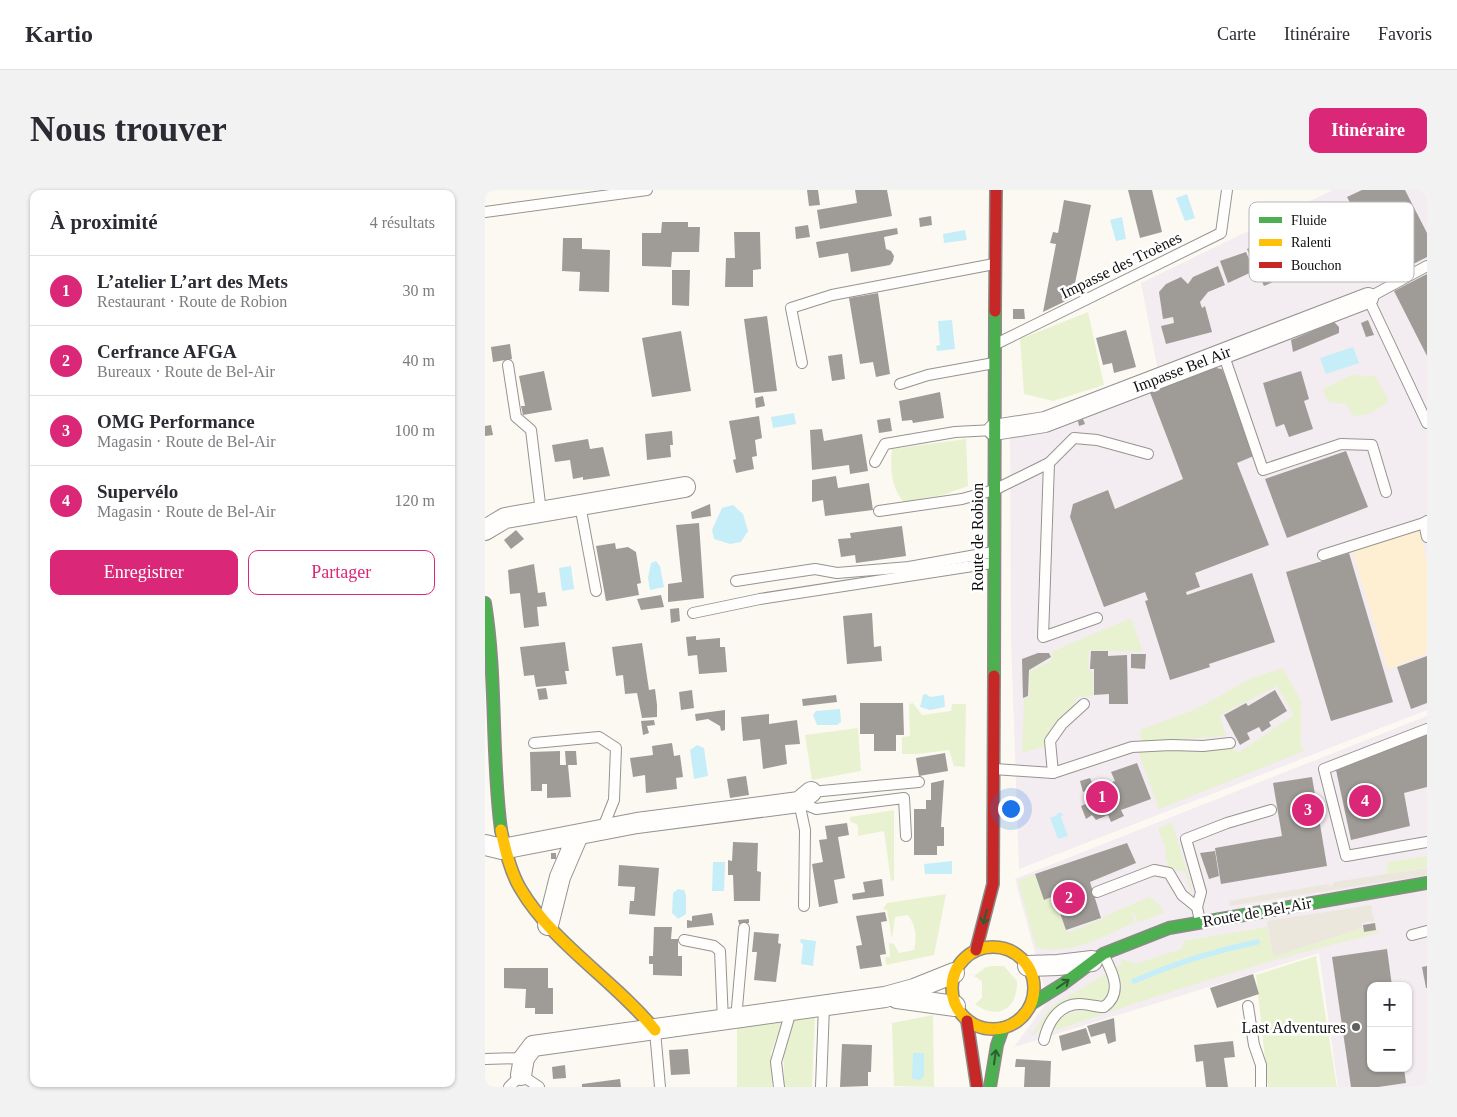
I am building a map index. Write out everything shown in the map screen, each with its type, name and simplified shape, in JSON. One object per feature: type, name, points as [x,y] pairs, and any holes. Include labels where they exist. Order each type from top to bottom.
[{"type":"main road","name":"Route de Robion","points":[[976,950],[993,884],[995,769],[993,557],[996,190]]},
{"type":"main road","points":[[485,603],[488,640],[489,763],[494,847],[519,887],[547,925],[639,1009],[655,1030]]},
{"type":"main road","name":"Route de Robion","points":[[993,884],[1000,906]]},
{"type":"main road","name":"Route de Bel-Air","points":[[1031,1004],[1063,984],[1098,958],[1169,928],[1200,921],[1427,884]]},
{"type":"main road","points":[[961,1014],[978,1027],[991,1030],[1003,1028],[1020,1019],[1031,1004],[1033,985],[1028,966],[1010,946],[976,950],[959,963],[954,973],[952,996],[961,1014],[974,1063],[977,1087]]},
{"type":"main road","points":[[991,1087],[997,1045],[1003,1028]]},
{"type":"street","name":"Impasse Bel Air","points":[[994,430],[1045,422],[1368,298]]},
{"type":"street","points":[[485,530],[505,518],[685,486]]},
{"type":"street","points":[[494,847],[805,797]]},
{"type":"street","points":[[547,925],[560,877],[578,835]]},
{"type":"street","name":"Route de Bel-Air","points":[[1028,966],[1059,965],[1098,958]]},
{"type":"street","points":[[518,1073],[533,1046],[885,997],[954,973]]},
{"type":"street","points":[[885,997],[961,1014]]},
{"type":"lane","points":[[485,212],[647,190]]},
{"type":"lane","name":"Impasse des Troènes","points":[[995,344],[1221,233],[1227,190]]},
{"type":"lane","points":[[802,363],[791,308],[832,295],[995,264]]},
{"type":"lane","points":[[1414,273],[1427,266]]},
{"type":"lane","points":[[1398,282],[1368,298],[1423,404],[1427,423]]},
{"type":"lane","points":[[1223,353],[1263,470],[1341,444],[1372,445],[1386,492]]},
{"type":"lane","points":[[900,384],[928,375],[995,363]]},
{"type":"lane","points":[[508,365],[516,416],[531,430],[541,512]]},
{"type":"lane","points":[[875,462],[885,444],[955,432],[994,430]]},
{"type":"lane","points":[[879,510],[961,499],[994,490],[1049,463],[1074,438],[1097,440],[1148,454]]},
{"type":"lane","points":[[1049,463],[1043,637],[1097,618]]},
{"type":"lane","points":[[580,505],[596,591]]},
{"type":"lane","points":[[1323,555],[1425,522],[1427,537]]},
{"type":"lane","points":[[736,581],[815,569],[837,573],[993,557]]},
{"type":"lane","points":[[693,613],[993,557]]},
{"type":"lane","points":[[1053,773],[1051,742],[1061,724],[1084,704]]},
{"type":"lane","points":[[1427,729],[1324,769],[1346,856],[1427,842]]},
{"type":"lane","points":[[535,743],[599,737],[616,748],[614,800],[602,830]]},
{"type":"lane","points":[[995,769],[1053,773],[1132,747],[1203,746],[1230,743]]},
{"type":"lane","points":[[805,797],[919,782]]},
{"type":"lane","points":[[805,797],[815,808],[905,798],[905,836]]},
{"type":"lane","points":[[804,906],[805,797]]},
{"type":"lane","points":[[1200,921],[1197,907],[1201,892],[1186,839],[1227,822],[1271,810]]},
{"type":"lane","points":[[1097,892],[1154,870],[1169,874],[1182,895],[1197,907]]},
{"type":"lane","points":[[730,1020],[744,928]]},
{"type":"lane","points":[[1412,935],[1427,931]]},
{"type":"lane","points":[[684,940],[714,946],[720,951],[730,1020]]},
{"type":"lane","points":[[1044,1040],[1046,1030],[1056,1014],[1065,1008],[1080,1004],[1104,1006],[1110,1002],[1115,988],[1113,975],[1098,958]]},
{"type":"lane","points":[[821,1087],[824,1006]]},
{"type":"lane","points":[[1248,1006],[1254,1045],[1261,1065],[1261,1087]]},
{"type":"lane","points":[[779,1087],[776,1062],[791,1010]]},
{"type":"lane","points":[[655,1030],[660,1087]]},
{"type":"lane","points":[[485,1059],[518,1073],[539,1087]]},
{"type":"lane","points":[[965,1079],[974,1063]]},
{"type":"shaded area","points":[[1333,190],[1427,190],[1427,710],[1019,869],[1011,637],[1010,425],[1158,371],[1141,283],[1249,231],[1249,282],[1414,282],[1414,202],[1308,202]]},
{"type":"shaded area","points":[[1427,716],[1427,1087],[1338,1087],[1319,953],[1014,1047],[1048,1001],[1015,879]]},
{"type":"shaded area","points":[[1427,868],[1427,875],[1230,906],[1229,901],[1328,884],[1332,887],[1334,882]]},
{"type":"shaded area","points":[[1371,905],[1374,921],[1362,923],[1362,928],[1273,957],[1267,921]]},
{"type":"green space","points":[[1088,312],[1104,385],[1053,401],[1024,394],[1020,339]]},
{"type":"green space","points":[[1354,374],[1364,377],[1375,375],[1389,401],[1370,414],[1353,416],[1346,404],[1328,402],[1323,389]]},
{"type":"green space","points":[[966,439],[968,486],[943,495],[904,502],[896,491],[892,477],[892,449]]},
{"type":"green space","points":[[1131,618],[1143,652],[1089,650],[1088,669],[1093,673],[1093,696],[1077,697],[1072,709],[1049,730],[1046,746],[1022,753],[1024,699],[1029,697],[1030,671],[1049,662],[1053,656],[1051,652]]},
{"type":"green space","points":[[1283,668],[1301,701],[1301,745],[1304,751],[1159,809],[1138,751],[1173,748],[1233,748],[1238,753],[1294,715],[1277,686],[1220,715],[1226,736],[1141,742],[1140,730],[1194,710],[1252,678]]},
{"type":"green space","points":[[913,703],[922,715],[951,711],[952,704],[966,704],[965,767],[954,766],[949,750],[902,754],[902,737],[910,736],[909,704]]},
{"type":"green space","points":[[858,728],[861,771],[812,780],[805,735]]},
{"type":"green space","points":[[894,810],[894,880],[891,881],[884,831],[858,836],[858,825],[850,821],[850,817]]},
{"type":"green space","points":[[1172,823],[1193,891],[1191,892],[1185,872],[1169,869],[1165,856],[1166,850],[1158,828]]},
{"type":"green space","points":[[1427,856],[1427,867],[1387,874],[1387,862]]},
{"type":"green space","points":[[1035,874],[1044,900],[1054,896],[1067,933],[1149,897],[1159,904],[1164,913],[1138,922],[1134,913],[1132,913],[1135,922],[1100,938],[1074,947],[1048,949],[1036,947],[1018,881]]},
{"type":"green space","points":[[946,894],[934,955],[886,965],[885,957],[890,957],[889,943],[894,944],[899,953],[914,950],[916,936],[913,923],[908,915],[895,917],[892,939],[887,910],[883,909],[887,903]]},
{"type":"green space","points":[[1267,927],[1273,957],[1362,928],[1364,932],[1378,930],[1379,933],[1215,978],[1054,1031],[1063,1016],[1116,1005],[1122,988],[1116,967],[1121,965],[1121,959],[1136,964],[1181,949],[1184,941]]},
{"type":"green space","points":[[1316,956],[1337,1087],[1268,1087],[1256,975]]},
{"type":"green space","points":[[1004,966],[1017,981],[1014,999],[1010,1005],[999,1012],[991,1012],[975,1004],[982,998],[982,981],[974,976],[986,967]]},
{"type":"green space","points":[[1106,974],[1110,992],[1103,1001],[1068,1000],[1067,997]]},
{"type":"green space","points":[[1064,998],[1066,1002],[1058,1007],[1033,1036],[1031,1035],[1051,1007]]},
{"type":"green space","points":[[815,1015],[812,1087],[785,1087],[785,1040],[791,1023],[796,1018],[802,1016]]},
{"type":"green space","points":[[933,1015],[934,1087],[894,1086],[892,1023]]},
{"type":"green space","points":[[784,1018],[771,1053],[772,1087],[737,1087],[737,1027]]},
{"type":"sand","points":[[1419,528],[1427,561],[1427,653],[1388,670],[1352,550]]},
{"type":"water","points":[[1187,194],[1195,218],[1185,221],[1176,198]]},
{"type":"water","points":[[1122,217],[1126,239],[1116,241],[1110,220]]},
{"type":"water","points":[[965,230],[967,240],[944,243],[943,234]]},
{"type":"water","points":[[952,320],[955,349],[937,351],[936,346],[940,345],[938,321]]},
{"type":"water","points":[[1353,347],[1359,363],[1326,374],[1320,358]]},
{"type":"water","points":[[794,413],[796,424],[773,428],[771,417]]},
{"type":"water","points":[[733,505],[743,514],[748,531],[741,542],[730,544],[714,539],[712,530],[722,508]]},
{"type":"water","points":[[656,561],[660,566],[664,587],[650,590],[648,578],[651,563]]},
{"type":"water","points":[[571,566],[574,589],[562,591],[559,568]]},
{"type":"water","points":[[926,694],[930,697],[944,695],[945,707],[930,710],[920,707],[923,695]]},
{"type":"water","points":[[840,709],[841,722],[837,725],[817,725],[813,715],[816,711]]},
{"type":"water","points":[[697,745],[704,748],[708,776],[694,779],[690,750]]},
{"type":"water","points":[[1058,812],[1063,814],[1061,817],[1068,836],[1058,839],[1050,818],[1057,815]]},
{"type":"water","points":[[952,861],[952,874],[925,874],[924,864]]},
{"type":"water","points":[[713,862],[725,862],[724,891],[712,891]]},
{"type":"water","points":[[678,889],[684,890],[686,895],[686,914],[678,919],[672,913],[673,893]]},
{"type":"water","points":[[801,939],[816,941],[813,966],[801,964],[803,944],[800,942]]},
{"type":"water","points":[[913,1053],[924,1053],[924,1076],[920,1080],[912,1079]]},
{"type":"building","points":[[807,190],[818,190],[820,205],[809,206]]},
{"type":"building","points":[[855,190],[887,190],[892,216],[820,229],[817,210],[857,203]]},
{"type":"building","points":[[1128,190],[1152,190],[1162,232],[1140,238]]},
{"type":"building","points":[[1362,190],[1405,190],[1411,202],[1350,202],[1347,197]]},
{"type":"building","points":[[1064,200],[1091,205],[1072,298],[1043,312],[1056,244],[1050,243],[1053,232],[1058,233]]},
{"type":"building","points":[[1414,208],[1427,233],[1427,257],[1414,264]]},
{"type":"building","points":[[931,216],[932,225],[920,227],[919,218]]},
{"type":"building","points":[[662,222],[688,222],[688,227],[700,227],[699,252],[672,252],[671,267],[642,266],[642,233],[661,233]]},
{"type":"building","points":[[808,225],[810,237],[796,239],[795,227]]},
{"type":"building","points":[[897,228],[898,234],[884,237],[886,249],[891,251],[894,256],[890,265],[851,272],[848,253],[819,258],[816,242]]},
{"type":"building","points":[[734,232],[760,232],[761,269],[753,270],[753,287],[725,287],[726,258],[735,258]]},
{"type":"building","points":[[563,238],[582,238],[582,249],[610,250],[609,292],[579,291],[580,272],[562,271]]},
{"type":"building","points":[[1246,252],[1249,259],[1249,273],[1228,283],[1220,261]]},
{"type":"building","points":[[1218,266],[1225,285],[1208,292],[1200,302],[1202,308],[1205,306],[1212,332],[1166,344],[1161,326],[1174,323],[1173,317],[1163,319],[1159,292],[1166,284],[1181,277],[1188,284],[1193,277]]},
{"type":"building","points":[[672,270],[690,270],[689,306],[672,305]]},
{"type":"building","points":[[1427,274],[1427,356],[1394,291]]},
{"type":"building","points":[[1262,282],[1273,282],[1264,286]]},
{"type":"building","points":[[878,293],[890,374],[876,377],[873,362],[860,364],[849,298]]},
{"type":"building","points":[[1013,309],[1024,309],[1025,319],[1013,319]]},
{"type":"building","points":[[767,316],[777,391],[754,393],[744,319]]},
{"type":"building","points":[[1368,320],[1374,335],[1366,337],[1361,323]]},
{"type":"building","points":[[1334,322],[1339,327],[1339,333],[1293,352],[1291,340]]},
{"type":"building","points":[[1126,330],[1136,367],[1114,373],[1112,363],[1103,365],[1096,338]]},
{"type":"building","points":[[681,331],[691,391],[652,397],[642,338]]},
{"type":"building","points":[[510,344],[512,359],[493,362],[491,347]]},
{"type":"building","points":[[842,354],[845,379],[832,381],[828,356]]},
{"type":"building","points":[[1210,367],[1222,369],[1256,455],[1237,463],[1269,545],[1195,573],[1200,587],[1186,592],[1187,595],[1252,573],[1275,642],[1209,664],[1210,667],[1170,680],[1145,601],[1148,600],[1145,592],[1104,607],[1070,517],[1073,504],[1108,490],[1115,509],[1183,479],[1149,390]]},
{"type":"building","points":[[544,371],[552,410],[523,415],[521,406],[525,406],[519,376]]},
{"type":"building","points":[[1301,371],[1309,399],[1304,401],[1313,429],[1289,437],[1284,424],[1276,427],[1263,383]]},
{"type":"building","points":[[940,392],[944,418],[913,423],[912,420],[902,421],[899,401]]},
{"type":"building","points":[[763,396],[765,406],[756,408],[755,398]]},
{"type":"building","points":[[759,416],[762,438],[755,440],[757,456],[752,457],[754,469],[736,473],[733,460],[736,459],[729,421]]},
{"type":"building","points":[[890,418],[892,431],[879,433],[877,420]]},
{"type":"building","points":[[1083,419],[1085,424],[1079,426],[1078,421]]},
{"type":"building","points":[[491,425],[493,435],[485,436],[485,426]]},
{"type":"building","points":[[822,429],[824,441],[862,434],[868,471],[850,474],[849,465],[812,470],[810,430]]},
{"type":"building","points":[[672,431],[673,445],[670,445],[671,457],[647,460],[645,434]]},
{"type":"building","points":[[588,439],[590,449],[603,447],[610,476],[583,480],[583,477],[573,479],[570,460],[555,462],[552,445]]},
{"type":"building","points":[[1346,451],[1368,507],[1287,538],[1265,479]]},
{"type":"building","points":[[836,476],[838,488],[869,483],[873,510],[825,516],[823,500],[812,502],[812,480]]},
{"type":"building","points":[[710,504],[711,516],[692,519],[691,512]]},
{"type":"building","points":[[699,523],[704,598],[668,602],[668,584],[682,582],[676,525]]},
{"type":"building","points":[[902,526],[906,556],[856,563],[855,555],[841,557],[838,539],[851,538],[850,533]]},
{"type":"building","points":[[516,530],[524,539],[511,549],[504,540]]},
{"type":"building","points":[[615,543],[616,549],[628,547],[636,552],[641,583],[637,584],[639,595],[606,601],[596,546]]},
{"type":"building","points":[[1349,553],[1393,702],[1331,721],[1286,572]]},
{"type":"building","points":[[534,564],[538,593],[545,592],[547,606],[537,607],[539,626],[524,628],[520,593],[510,594],[508,570]]},
{"type":"building","points":[[661,595],[664,607],[641,610],[637,599]]},
{"type":"building","points":[[679,608],[680,621],[671,623],[670,609]]},
{"type":"building","points":[[872,613],[874,647],[881,646],[882,661],[847,664],[843,616]]},
{"type":"building","points":[[696,636],[696,640],[720,638],[720,647],[725,647],[727,672],[699,674],[697,655],[688,656],[686,637]]},
{"type":"building","points":[[565,642],[569,671],[565,671],[567,684],[536,687],[534,675],[524,676],[520,647]]},
{"type":"building","points":[[642,643],[649,690],[655,689],[657,717],[642,718],[637,693],[625,694],[623,675],[616,676],[612,647]]},
{"type":"building","points":[[1091,651],[1108,651],[1108,656],[1127,655],[1128,704],[1109,704],[1109,694],[1094,695],[1094,669],[1090,669]]},
{"type":"building","points":[[1038,653],[1049,653],[1051,657],[1029,670],[1028,696],[1023,698],[1022,659]]},
{"type":"building","points":[[1131,654],[1146,654],[1145,669],[1131,668]]},
{"type":"building","points":[[1427,656],[1427,703],[1411,709],[1397,667]]},
{"type":"building","points":[[546,688],[548,699],[539,700],[537,689]]},
{"type":"building","points":[[692,690],[694,708],[681,710],[679,692]]},
{"type":"building","points":[[1275,690],[1287,711],[1269,722],[1271,726],[1262,732],[1259,727],[1247,733],[1250,739],[1240,745],[1224,715],[1246,703],[1248,706]]},
{"type":"building","points":[[836,695],[837,702],[803,706],[802,699]]},
{"type":"building","points":[[860,703],[903,703],[904,735],[896,735],[896,751],[874,751],[874,734],[860,734]]},
{"type":"building","points":[[725,710],[725,730],[721,731],[720,726],[708,719],[696,721],[695,714]]},
{"type":"building","points":[[769,714],[769,724],[797,720],[800,744],[785,745],[787,764],[763,769],[760,739],[743,741],[741,717]]},
{"type":"building","points":[[654,720],[655,725],[647,726],[649,733],[643,735],[641,721]]},
{"type":"building","points":[[1427,735],[1427,787],[1404,793],[1410,826],[1351,840],[1336,770]]},
{"type":"building","points":[[672,743],[674,756],[680,755],[683,777],[676,778],[677,789],[646,793],[645,775],[633,777],[630,758],[653,755],[652,746]]},
{"type":"building","points":[[560,751],[560,765],[566,765],[565,751],[576,751],[577,765],[568,765],[571,797],[547,798],[547,784],[542,784],[542,791],[531,791],[530,752]]},
{"type":"building","points":[[945,753],[948,771],[919,776],[916,758]]},
{"type":"building","points":[[1137,763],[1151,799],[1121,810],[1124,816],[1111,822],[1108,815],[1096,820],[1092,815],[1086,819],[1081,806],[1088,803],[1086,792],[1115,781],[1111,772]]},
{"type":"building","points":[[746,776],[749,795],[730,798],[727,779]]},
{"type":"building","points":[[1312,777],[1327,866],[1221,884],[1215,848],[1282,836],[1273,783]]},
{"type":"building","points":[[1090,778],[1094,787],[1083,792],[1080,781]]},
{"type":"building","points":[[944,780],[941,827],[944,827],[944,846],[937,846],[937,855],[914,855],[914,809],[926,809],[926,800],[931,800],[931,783]]},
{"type":"building","points":[[847,823],[849,835],[838,837],[845,878],[834,880],[838,903],[819,907],[812,864],[823,862],[819,840],[827,839],[825,826]]},
{"type":"building","points":[[733,842],[758,843],[757,871],[761,872],[760,901],[734,901],[733,875],[728,875],[728,860],[732,861]]},
{"type":"building","points":[[1127,843],[1136,863],[1090,882],[1101,918],[1066,930],[1054,896],[1044,900],[1035,874]]},
{"type":"building","points":[[1215,851],[1219,876],[1209,879],[1200,853]]},
{"type":"building","points":[[551,853],[556,853],[556,859],[551,859]]},
{"type":"building","points":[[619,865],[659,868],[655,916],[629,914],[630,901],[634,901],[635,887],[618,886]]},
{"type":"building","points":[[882,879],[884,896],[853,900],[852,894],[865,892],[863,882]]},
{"type":"building","points":[[885,912],[887,921],[881,922],[886,954],[880,955],[882,966],[860,969],[856,946],[862,945],[856,916]]},
{"type":"building","points":[[712,913],[714,925],[687,928],[687,920],[692,921],[692,916]]},
{"type":"building","points":[[749,919],[749,923],[739,924],[738,920]]},
{"type":"building","points":[[1375,923],[1376,930],[1364,932],[1363,925]]},
{"type":"building","points":[[654,927],[672,927],[671,939],[678,939],[678,956],[682,956],[682,976],[653,975],[653,964],[649,964],[649,956],[653,956]]},
{"type":"building","points":[[754,932],[779,934],[778,943],[781,944],[776,982],[754,980],[757,952],[752,952]]},
{"type":"building","name":"Last Adventures","points":[[1387,949],[1391,982],[1367,982],[1367,1072],[1405,1072],[1406,1083],[1378,1087],[1351,1087],[1332,957]]},
{"type":"building","points":[[1427,966],[1427,988],[1426,988],[1422,967]]},
{"type":"building","points":[[504,968],[548,968],[548,988],[553,988],[553,1014],[535,1014],[535,1008],[525,1008],[526,989],[504,988]]},
{"type":"building","points":[[1253,974],[1259,994],[1217,1008],[1210,988]]},
{"type":"building","points":[[1114,1018],[1116,1041],[1108,1044],[1105,1033],[1091,1037],[1087,1026]]},
{"type":"building","points":[[1086,1028],[1091,1043],[1062,1051],[1059,1036]]},
{"type":"building","points":[[1233,1041],[1235,1057],[1224,1058],[1228,1087],[1206,1087],[1203,1061],[1196,1062],[1194,1045]]},
{"type":"building","points":[[842,1044],[872,1045],[871,1072],[868,1072],[868,1086],[840,1087]]},
{"type":"building","points":[[688,1049],[690,1074],[671,1075],[669,1050]]},
{"type":"building","points":[[1016,1059],[1051,1061],[1050,1087],[1024,1087],[1025,1067],[1015,1067]]},
{"type":"building","points":[[565,1065],[566,1078],[553,1079],[552,1067]]},
{"type":"building","points":[[620,1079],[621,1087],[582,1087],[582,1084]]},
{"type":"waterway","points":[[1134,981],[1195,958],[1257,942]]},
{"type":"traffic: fast","points":[[994,676],[995,311]]},
{"type":"traffic: fast","points":[[485,603],[491,659],[496,773],[501,830]]},
{"type":"traffic: fast","points":[[1031,1004],[1063,984],[1103,954],[1169,928],[1427,883]]},
{"type":"traffic: fast","points":[[990,1087],[997,1045],[1003,1028]]},
{"type":"traffic: slow","points":[[501,830],[513,874],[533,908],[566,944],[621,994],[655,1030]]},
{"type":"traffic: slow","points":[[985,947],[1001,947],[1016,954],[1027,965],[1034,980],[1034,988],[1031,1004],[1022,1017],[1001,1029],[985,1029],[970,1022],[959,1011],[952,996],[952,980],[959,965],[970,954],[985,947]]},
{"type":"traffic: jam","points":[[995,311],[996,190]]},
{"type":"traffic: jam","points":[[976,950],[993,884],[994,676]]},
{"type":"traffic: jam","points":[[967,1021],[977,1087]]},
{"type":"place","name":"L’atelier L’art des Mets","points":[[1102,797]]},
{"type":"place","name":"Supervélo","points":[[1365,801]]},
{"type":"place","name":"OMG Performance","points":[[1308,810]]},
{"type":"place","name":"Cerfrance AFGA","points":[[1069,898]]},
{"type":"place","name":"Last Adventures","points":[[1356,1027]]}]
